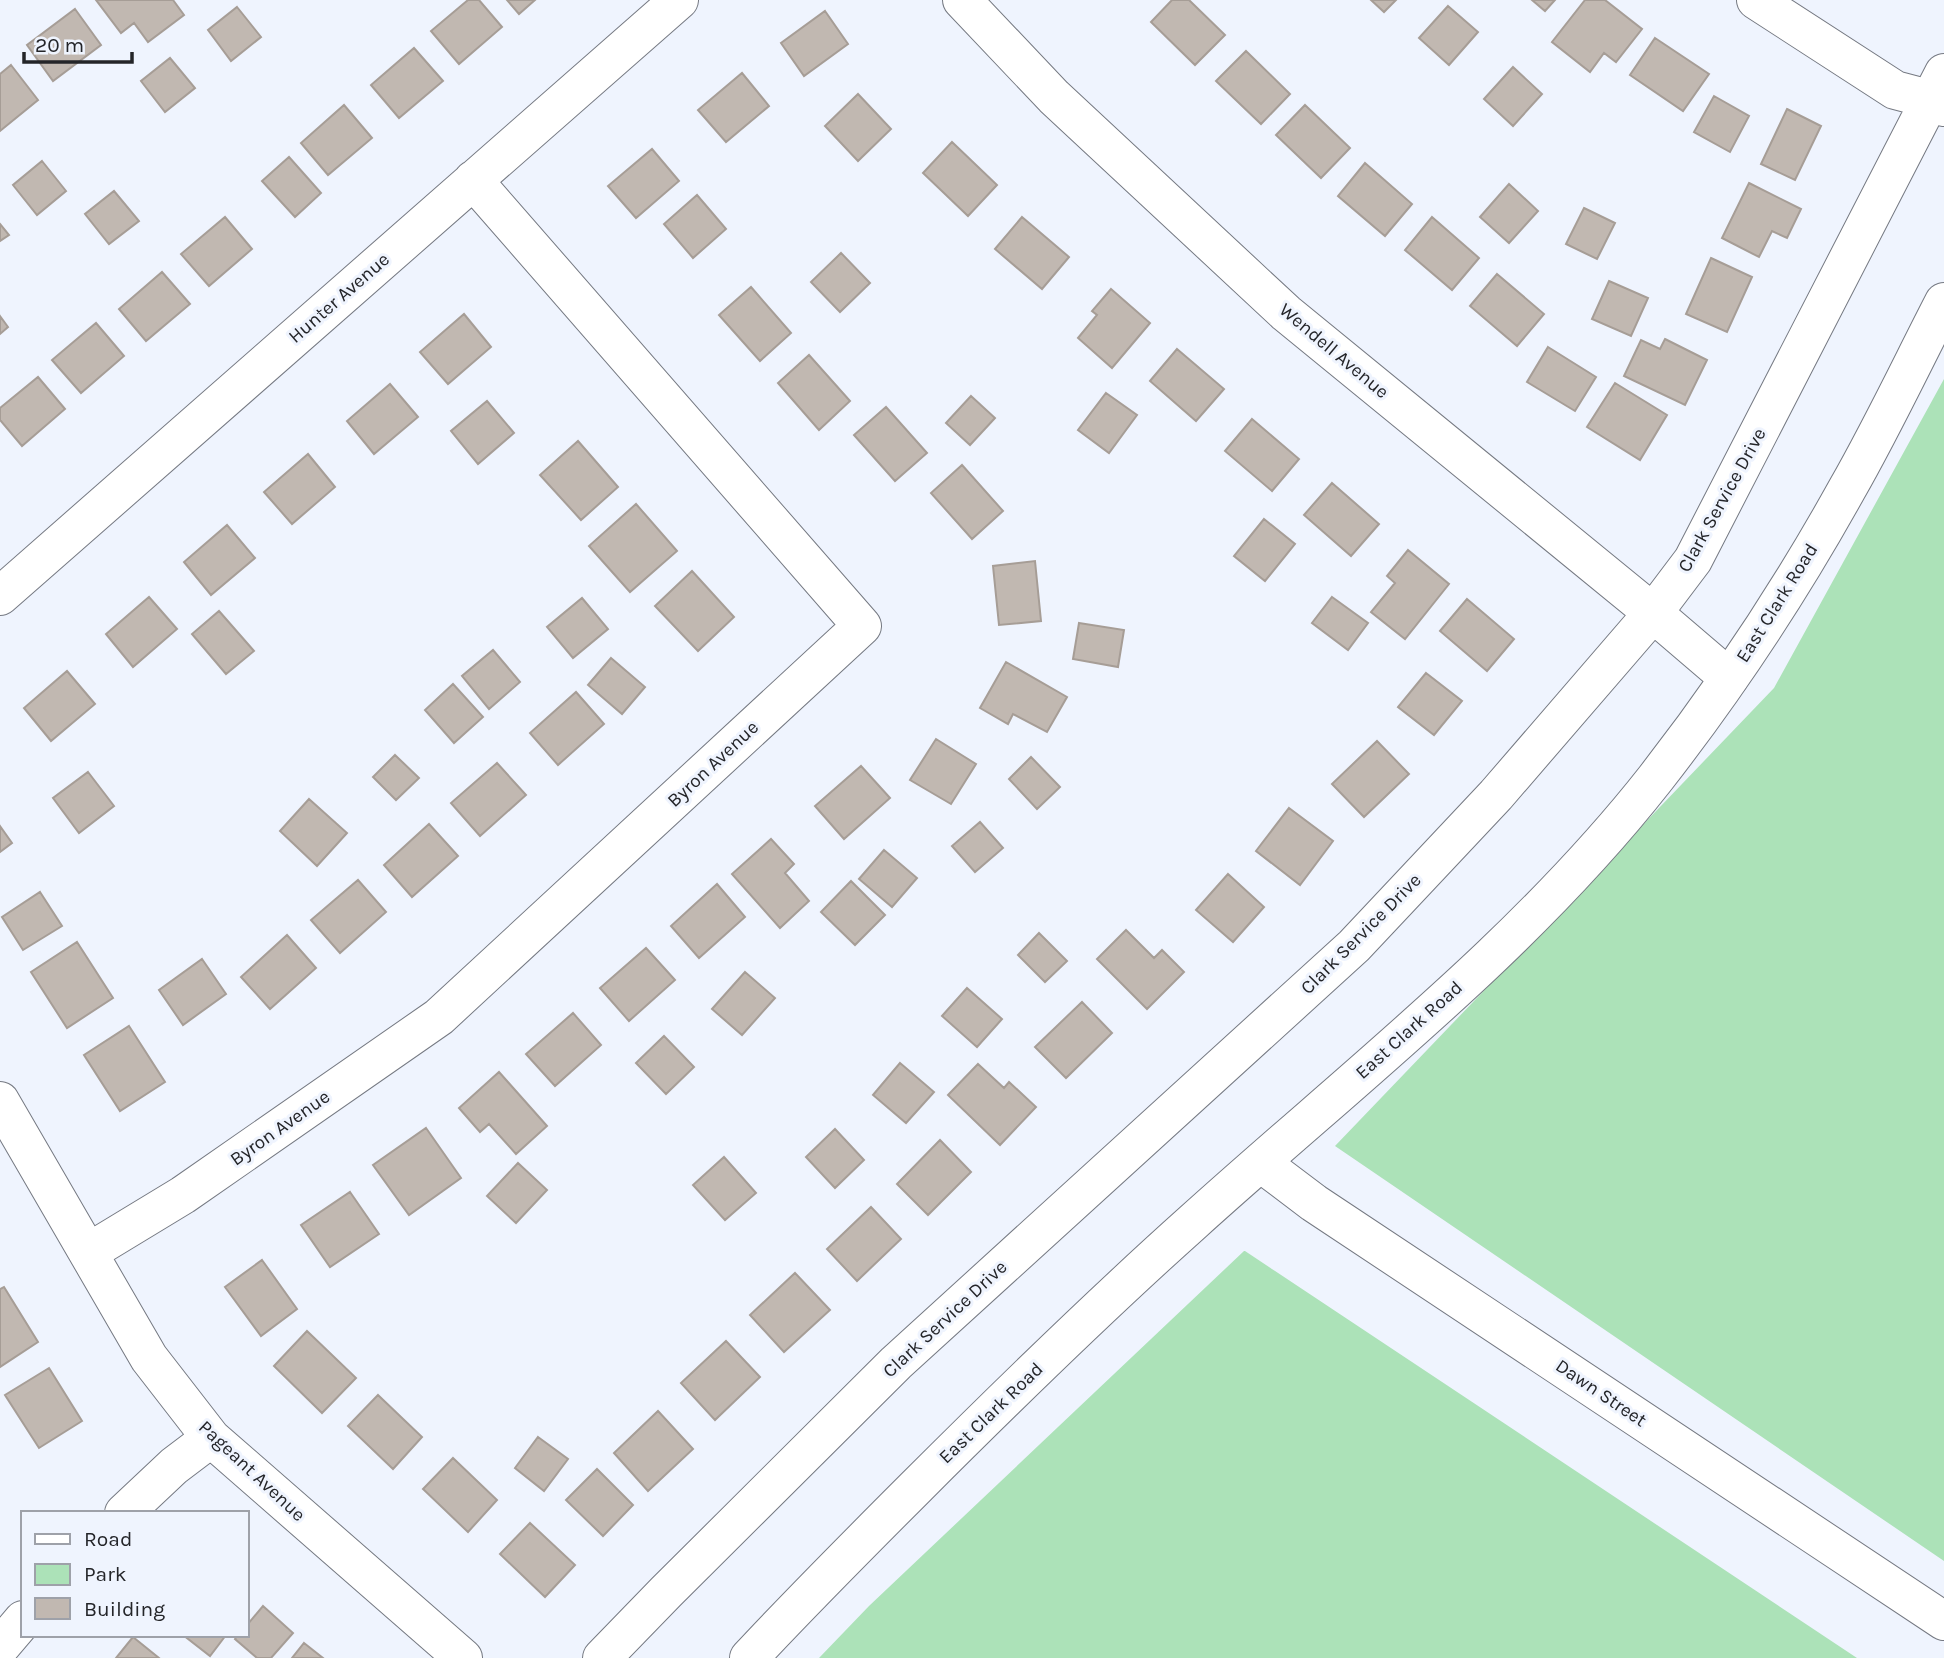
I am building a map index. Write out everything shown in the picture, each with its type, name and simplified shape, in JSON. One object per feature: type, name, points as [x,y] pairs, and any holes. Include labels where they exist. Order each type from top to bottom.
[{"type":"street","name":"Hunter Avenue","points":[[0,596],[679,0]]},
{"type":"street","name":"Wendell Avenue","points":[[962,0],[1054,97],[1286,313],[1729,678]]},
{"type":"street","points":[[1756,0],[1895,90],[1939,93]]},
{"type":"street","name":"Clark Service Drive","points":[[603,1658],[896,1363],[1354,946],[1496,795],[1653,613],[1693,560],[1939,93]]},
{"type":"street","name":"Byron Avenue","points":[[89,1252],[184,1195],[439,1017],[862,626],[473,180]]},
{"type":"street","name":"East Clark Road","points":[[749,1658],[791,1612],[1002,1401],[1139,1271],[1440,1004],[1566,881],[1654,780],[1729,678],[1791,584],[1848,487],[1944,302]]},
{"type":"street","name":"Pageant Avenue","points":[[0,1101],[149,1358],[211,1438],[463,1658]]},
{"type":"street","name":"Dawn Street","points":[[1261,1163],[1314,1203],[1944,1621]]},
{"type":"street","points":[[126,1511],[174,1466],[211,1438]]},
{"type":"street","points":[[0,1647],[21,1622]]},
{"type":"green space","points":[[1944,379],[1944,1561],[1335,1146],[1774,688]]},
{"type":"green space","points":[[1244,1251],[1857,1658],[819,1658],[869,1606]]},
{"type":"building","points":[[96,0],[173,0],[184,15],[148,42],[134,23],[121,33]]},
{"type":"building","points":[[468,0],[479,0],[502,27],[459,64],[431,31]]},
{"type":"building","points":[[507,0],[535,0],[519,14]]},
{"type":"building","points":[[1172,0],[1189,0],[1225,35],[1195,65],[1151,22]]},
{"type":"building","points":[[1371,0],[1396,0],[1384,12]]},
{"type":"building","points":[[1532,0],[1555,0],[1545,11]]},
{"type":"building","points":[[1585,0],[1605,0],[1642,29],[1616,62],[1604,53],[1590,72],[1552,42]]},
{"type":"building","points":[[1448,6],[1478,32],[1449,65],[1419,38]]},
{"type":"building","points":[[237,7],[261,37],[231,61],[208,30]]},
{"type":"building","points":[[75,9],[101,45],[53,81],[27,45]]},
{"type":"building","points":[[825,11],[848,44],[804,76],[781,43]]},
{"type":"building","points":[[1655,38],[1709,74],[1683,111],[1630,75]]},
{"type":"building","points":[[414,48],[443,81],[399,118],[371,85]]},
{"type":"building","points":[[1246,51],[1290,94],[1261,124],[1216,81]]},
{"type":"building","points":[[170,58],[195,88],[165,112],[141,81]]},
{"type":"building","points":[[11,65],[38,100],[0,131],[0,74]]},
{"type":"building","points":[[1513,67],[1542,94],[1513,126],[1484,99]]},
{"type":"building","points":[[742,73],[769,106],[726,142],[698,110]]},
{"type":"building","points":[[858,94],[891,129],[858,161],[825,126]]},
{"type":"building","points":[[1714,96],[1749,116],[1730,152],[1694,132]]},
{"type":"building","points":[[344,105],[372,138],[328,175],[301,143]]},
{"type":"building","points":[[1305,105],[1350,148],[1321,178],[1276,135]]},
{"type":"building","points":[[1787,109],[1821,126],[1795,180],[1761,164]]},
{"type":"building","points":[[952,142],[997,185],[968,216],[923,173]]},
{"type":"building","points":[[652,149],[679,181],[636,218],[608,186]]},
{"type":"building","points":[[289,157],[321,193],[295,217],[262,181]]},
{"type":"building","points":[[42,161],[66,191],[37,215],[13,185]]},
{"type":"building","points":[[1365,163],[1412,204],[1385,236],[1338,196]]},
{"type":"building","points":[[1749,183],[1801,209],[1787,238],[1772,231],[1759,257],[1722,238]]},
{"type":"building","points":[[1509,184],[1538,211],[1509,243],[1480,217]]},
{"type":"building","points":[[114,191],[139,221],[109,244],[85,214]]},
{"type":"building","points":[[697,195],[726,229],[693,258],[664,224]]},
{"type":"building","points":[[1584,208],[1615,223],[1597,259],[1566,244]]},
{"type":"building","points":[[225,217],[252,249],[209,286],[181,254]]},
{"type":"building","points":[[1022,217],[1069,257],[1042,289],[995,249]]},
{"type":"building","points":[[1432,217],[1479,258],[1452,290],[1405,250]]},
{"type":"building","points":[[0,224],[9,235],[0,241]]},
{"type":"building","points":[[841,253],[870,283],[840,312],[811,282]]},
{"type":"building","points":[[1711,258],[1752,277],[1727,332],[1686,314]]},
{"type":"building","points":[[162,272],[190,304],[146,341],[119,309]]},
{"type":"building","points":[[1497,274],[1544,314],[1517,346],[1470,306]]},
{"type":"building","points":[[1609,281],[1648,298],[1631,336],[1592,319]]},
{"type":"building","points":[[751,287],[791,333],[760,361],[719,315]]},
{"type":"building","points":[[1111,289],[1150,323],[1112,368],[1078,338],[1097,315],[1092,311]]},
{"type":"building","points":[[464,314],[491,347],[448,384],[420,352]]},
{"type":"building","points":[[0,316],[8,327],[0,334]]},
{"type":"building","points":[[96,323],[124,356],[81,393],[52,360]]},
{"type":"building","points":[[1665,339],[1707,360],[1685,405],[1624,376],[1641,340],[1660,349]]},
{"type":"building","points":[[1548,347],[1596,377],[1575,411],[1527,382]]},
{"type":"building","points":[[1177,349],[1224,389],[1196,421],[1150,381]]},
{"type":"building","points":[[809,355],[850,401],[819,430],[778,383]]},
{"type":"building","points":[[38,377],[65,409],[22,446],[0,420],[0,408]]},
{"type":"building","points":[[1615,383],[1667,415],[1640,460],[1587,427]]},
{"type":"building","points":[[390,384],[418,417],[374,454],[347,421]]},
{"type":"building","points":[[1106,393],[1137,415],[1109,453],[1078,430]]},
{"type":"building","points":[[971,396],[995,418],[970,445],[946,423]]},
{"type":"building","points":[[487,401],[514,433],[478,464],[451,431]]},
{"type":"building","points":[[886,407],[927,453],[895,481],[854,435]]},
{"type":"building","points":[[1252,419],[1299,459],[1272,491],[1225,451]]},
{"type":"building","points":[[578,441],[618,487],[581,520],[540,475]]},
{"type":"building","points":[[308,454],[335,487],[292,524],[264,492]]},
{"type":"building","points":[[962,465],[1003,511],[972,539],[931,493]]},
{"type":"building","points":[[1332,483],[1379,524],[1351,556],[1304,515]]},
{"type":"building","points":[[636,504],[677,551],[630,592],[589,546]]},
{"type":"building","points":[[1264,519],[1295,544],[1265,581],[1234,556]]},
{"type":"building","points":[[227,525],[255,558],[211,595],[184,562]]},
{"type":"building","points":[[1408,550],[1449,584],[1405,639],[1371,612],[1395,583],[1387,576]]},
{"type":"building","points":[[1035,561],[1041,621],[999,625],[993,566]]},
{"type":"building","points":[[692,571],[734,617],[698,651],[655,606]]},
{"type":"building","points":[[149,597],[177,629],[133,667],[106,634]]},
{"type":"building","points":[[1332,597],[1368,623],[1348,650],[1312,623]]},
{"type":"building","points":[[582,598],[608,629],[573,658],[547,627]]},
{"type":"building","points":[[1467,599],[1514,639],[1487,671],[1440,631]]},
{"type":"building","points":[[219,611],[254,651],[226,674],[192,634]]},
{"type":"building","points":[[1079,623],[1124,630],[1118,667],[1073,659]]},
{"type":"building","points":[[493,650],[520,682],[489,709],[462,676]]},
{"type":"building","points":[[611,658],[645,687],[622,714],[588,685]]},
{"type":"building","points":[[1006,662],[1067,697],[1047,732],[1013,714],[1008,724],[980,708]]},
{"type":"building","points":[[67,671],[95,704],[51,741],[24,708]]},
{"type":"building","points":[[1426,673],[1462,701],[1434,735],[1398,707]]},
{"type":"building","points":[[453,684],[483,717],[454,743],[425,710]]},
{"type":"building","points":[[576,692],[604,724],[558,765],[530,733]]},
{"type":"building","points":[[936,739],[976,764],[951,804],[910,780]]},
{"type":"building","points":[[1377,741],[1409,774],[1364,817],[1332,784]]},
{"type":"building","points":[[395,755],[419,778],[396,800],[373,777]]},
{"type":"building","points":[[1031,757],[1060,787],[1037,809],[1009,779]]},
{"type":"building","points":[[497,763],[526,795],[480,836],[451,803]]},
{"type":"building","points":[[861,766],[890,798],[844,839],[815,806]]},
{"type":"building","points":[[88,772],[114,806],[79,833],[53,798]]},
{"type":"building","points":[[309,799],[347,833],[317,866],[280,831]]},
{"type":"building","points":[[1289,808],[1333,841],[1300,885],[1256,851]]},
{"type":"building","points":[[980,822],[1003,848],[975,872],[952,846]]},
{"type":"building","points":[[429,824],[458,856],[412,897],[384,865]]},
{"type":"building","points":[[0,826],[12,843],[0,852]]},
{"type":"building","points":[[771,839],[794,864],[785,873],[809,901],[780,928],[732,874]]},
{"type":"building","points":[[884,850],[917,878],[892,907],[859,879]]},
{"type":"building","points":[[1228,874],[1264,907],[1233,942],[1196,910]]},
{"type":"building","points":[[358,880],[386,912],[340,953],[311,920]]},
{"type":"building","points":[[851,881],[885,915],[855,945],[821,912]]},
{"type":"building","points":[[717,884],[745,917],[699,958],[671,926]]},
{"type":"building","points":[[40,892],[62,926],[23,950],[2,917]]},
{"type":"building","points":[[1126,930],[1154,958],[1162,950],[1184,972],[1147,1009],[1097,959]]},
{"type":"building","points":[[1039,933],[1067,961],[1045,982],[1018,955]]},
{"type":"building","points":[[287,935],[316,968],[270,1009],[241,977]]},
{"type":"building","points":[[77,942],[113,998],[67,1028],[31,972]]},
{"type":"building","points":[[646,948],[675,980],[629,1021],[600,988]]},
{"type":"building","points":[[202,959],[226,994],[183,1025],[159,990]]},
{"type":"building","points":[[745,972],[775,998],[742,1035],[712,1009]]},
{"type":"building","points":[[967,988],[1002,1019],[977,1047],[942,1016]]},
{"type":"building","points":[[1082,1002],[1112,1033],[1066,1078],[1035,1047]]},
{"type":"building","points":[[573,1013],[601,1045],[555,1086],[526,1054]]},
{"type":"building","points":[[129,1026],[165,1082],[120,1111],[84,1055]]},
{"type":"building","points":[[664,1036],[694,1067],[666,1094],[636,1063]]},
{"type":"building","points":[[900,1063],[934,1092],[906,1123],[873,1095]]},
{"type":"building","points":[[978,1064],[1004,1088],[1009,1082],[1036,1107],[1000,1145],[948,1095]]},
{"type":"building","points":[[499,1072],[547,1126],[516,1154],[489,1124],[480,1132],[459,1108]]},
{"type":"building","points":[[426,1128],[461,1178],[409,1215],[373,1165]]},
{"type":"building","points":[[835,1129],[864,1160],[835,1188],[806,1157]]},
{"type":"building","points":[[940,1140],[971,1172],[928,1215],[897,1184]]},
{"type":"building","points":[[724,1157],[756,1193],[725,1220],[693,1185]]},
{"type":"building","points":[[518,1163],[547,1190],[516,1223],[487,1196]]},
{"type":"building","points":[[350,1192],[379,1234],[330,1267],[301,1225]]},
{"type":"building","points":[[871,1207],[901,1239],[857,1281],[827,1249]]},
{"type":"building","points":[[262,1260],[297,1309],[261,1336],[225,1287]]},
{"type":"building","points":[[795,1273],[830,1310],[784,1352],[750,1315]]},
{"type":"building","points":[[4,1287],[38,1342],[0,1367],[0,1289]]},
{"type":"building","points":[[307,1331],[356,1378],[322,1413],[274,1366]]},
{"type":"building","points":[[726,1341],[760,1377],[715,1420],[681,1383]]},
{"type":"building","points":[[49,1368],[82,1421],[39,1448],[5,1395]]},
{"type":"building","points":[[378,1395],[422,1437],[393,1469],[348,1426]]},
{"type":"building","points":[[658,1411],[693,1449],[648,1491],[614,1453]]},
{"type":"building","points":[[538,1437],[568,1459],[544,1491],[515,1468]]},
{"type":"building","points":[[453,1458],[497,1500],[468,1532],[423,1489]]},
{"type":"building","points":[[597,1469],[633,1505],[603,1536],[566,1500]]},
{"type":"building","points":[[530,1523],[575,1565],[545,1597],[500,1554]]},
{"type":"building","points":[[263,1606],[293,1633],[271,1658],[257,1658],[235,1639],[248,1637],[248,1624]]},
{"type":"building","points":[[133,1637],[159,1658],[116,1658]]},
{"type":"building","points":[[186,1637],[224,1637],[210,1656]]},
{"type":"building","points":[[304,1643],[323,1658],[292,1658]]}]
